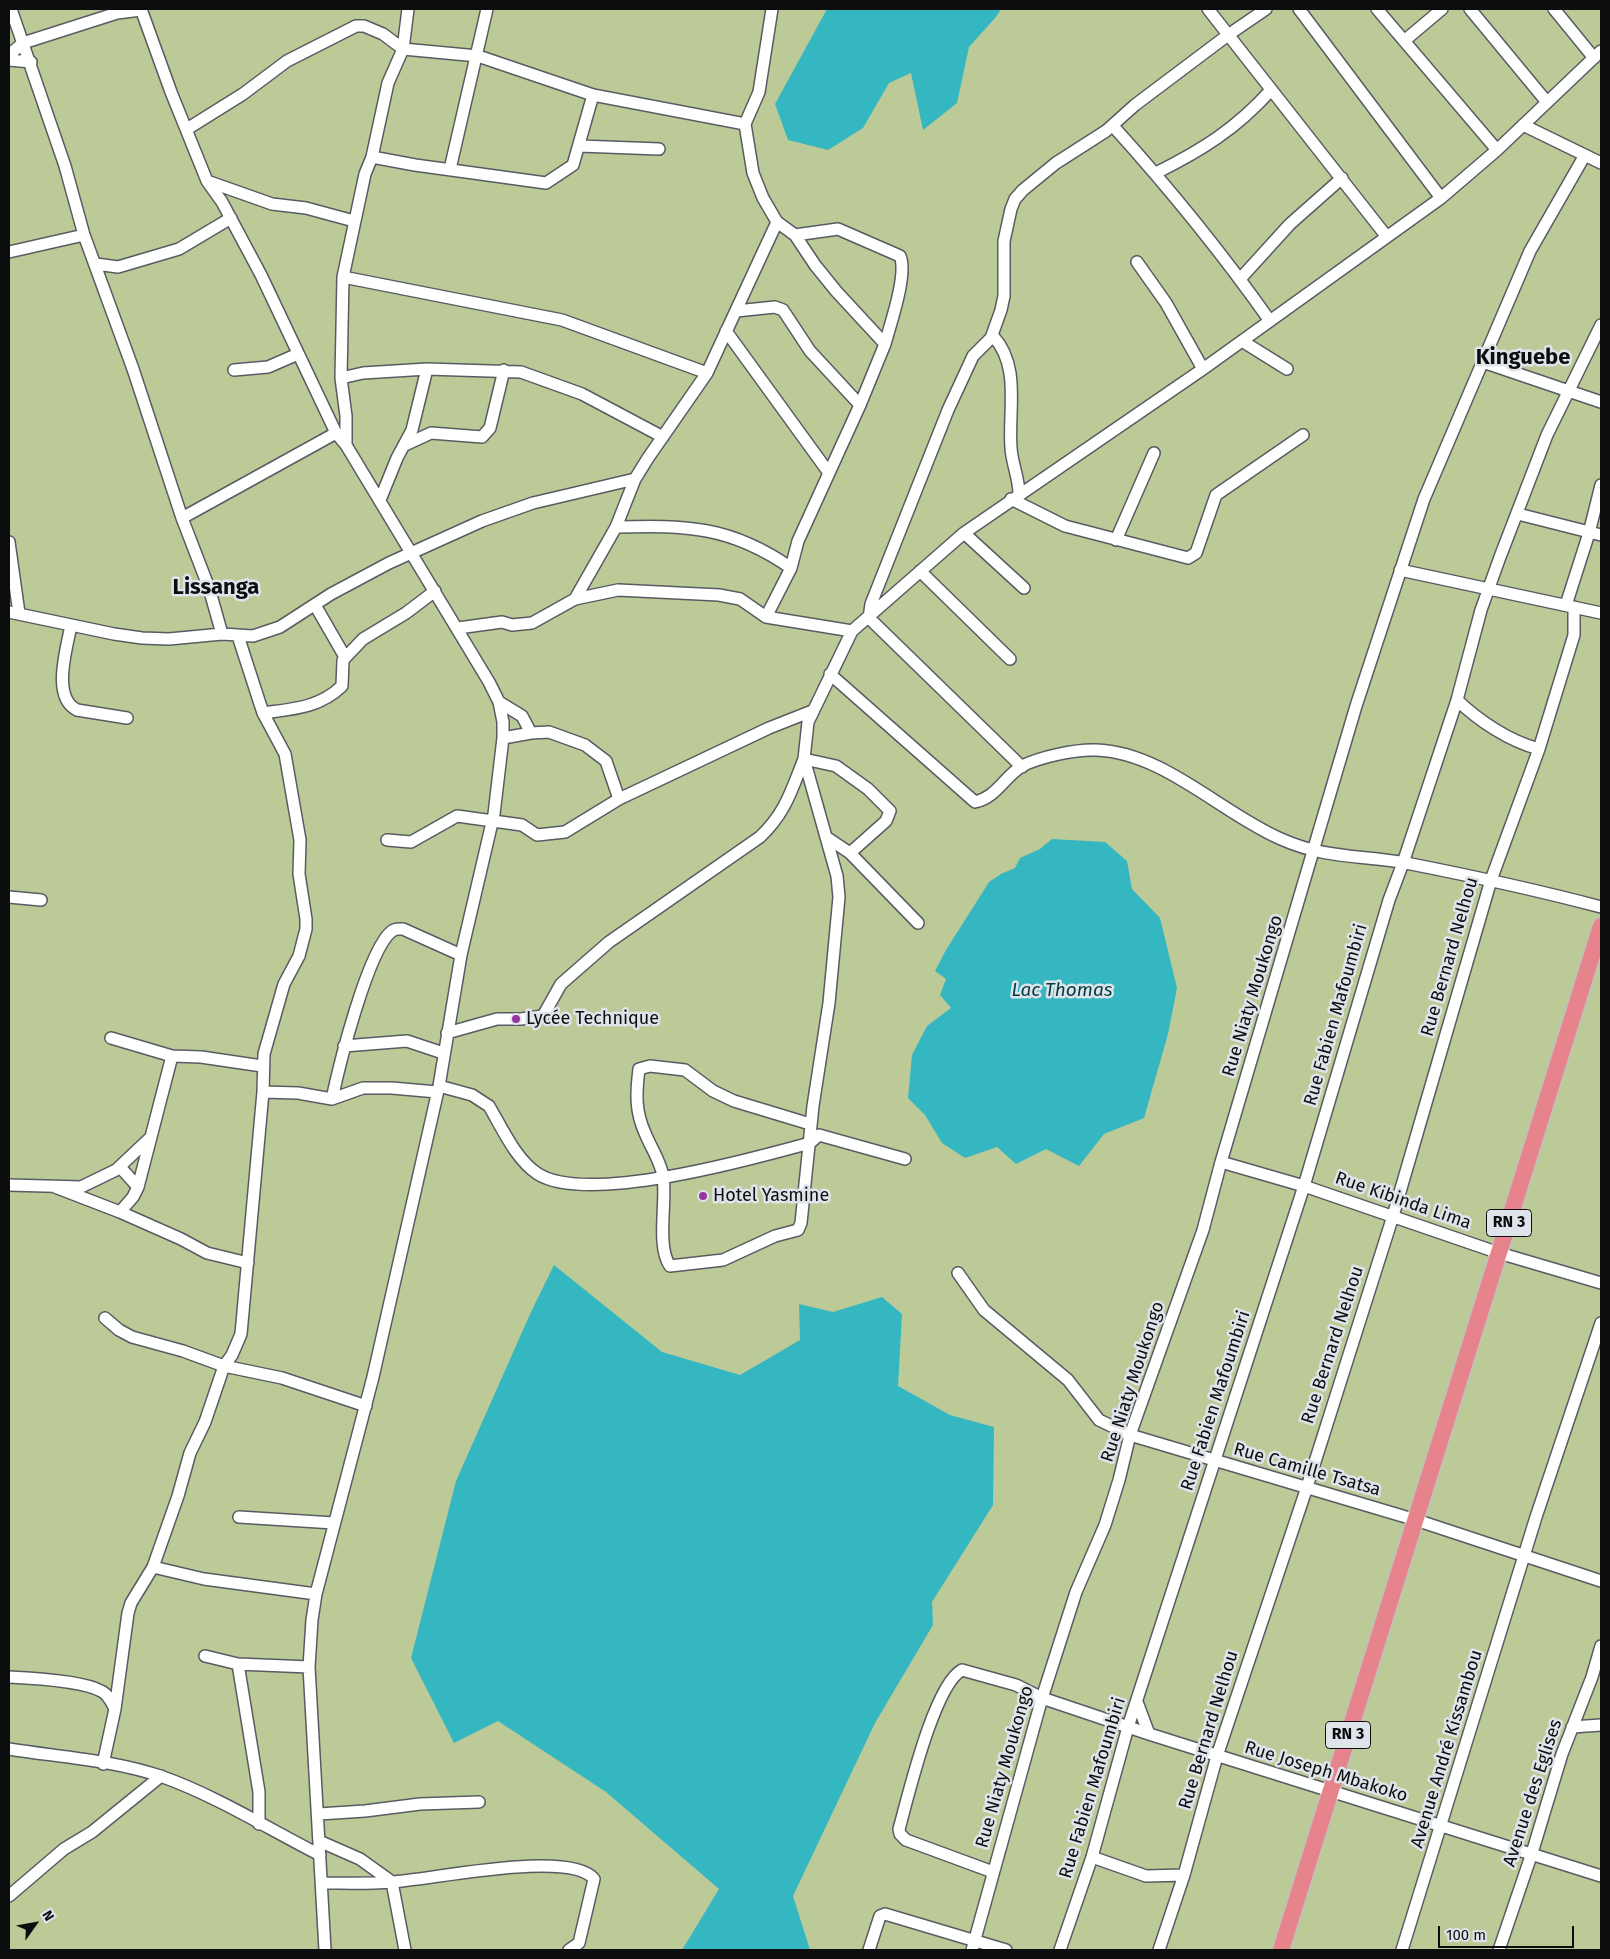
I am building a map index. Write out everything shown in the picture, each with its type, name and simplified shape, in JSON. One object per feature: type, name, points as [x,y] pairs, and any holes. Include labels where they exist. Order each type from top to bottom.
[{"type":"highway","name":"RN 3","points":[[1281,1950],[1601,926]]},
{"type":"street","points":[[11,9],[31,62],[84,235],[96,264],[182,518],[206,581],[222,634]]},
{"type":"street","points":[[346,445],[346,416],[341,378],[343,277],[354,221],[365,174],[372,156],[388,83],[403,49],[408,9]]},
{"type":"street","points":[[450,169],[466,94],[478,56],[487,9]]},
{"type":"street","points":[[772,9],[759,92],[745,124],[753,173],[763,198],[777,222],[795,235],[820,271],[885,344]]},
{"type":"street","points":[[1208,9],[1388,236]]},
{"type":"street","points":[[869,618],[870,604],[948,410],[973,356],[991,338],[1004,296],[1004,241],[1015,199],[1056,163],[1113,126],[1135,105],[1266,9]]},
{"type":"street","points":[[1299,9],[1441,198]]},
{"type":"street","points":[[1376,9],[1497,150]]},
{"type":"street","points":[[1404,41],[1442,9]]},
{"type":"street","points":[[1470,9],[1546,101]]},
{"type":"street","points":[[447,1033],[497,1019],[521,1020],[543,1016],[561,984],[609,942],[760,837],[773,825],[782,814],[804,759],[806,730],[812,711],[852,631],[964,533],[1270,321],[1441,198],[1497,150],[1546,101],[1597,55],[1554,9]]},
{"type":"street","points":[[9,55],[23,43],[117,13],[141,10],[206,180],[231,218],[261,275],[336,433],[346,445],[458,628],[499,702],[503,722],[503,738],[492,821],[461,955],[438,1089],[418,1187],[366,1406],[316,1594],[312,1620],[309,1667],[319,1814],[325,1950]]},
{"type":"street","points":[[187,129],[243,94],[287,61],[356,26],[364,26],[383,34],[403,49],[478,56],[593,95],[745,124]]},
{"type":"street","points":[[9,60],[31,62]]},
{"type":"street","points":[[1156,173],[1224,134],[1249,115],[1271,90]]},
{"type":"street","points":[[372,156],[415,165],[546,183],[573,165],[580,146],[593,95]]},
{"type":"street","points":[[1523,125],[1601,163]]},
{"type":"street","points":[[1113,126],[1156,173],[1240,279],[1270,321]]},
{"type":"street","points":[[580,146],[659,149]]},
{"type":"street","name":"Rue Niaty Moukongo","points":[[973,1946],[1042,1698],[1076,1592],[1105,1525],[1130,1435],[1203,1230],[1221,1162],[1356,706],[1424,499],[1530,251],[1585,155]]},
{"type":"street","points":[[1240,279],[1290,224],[1342,178]]},
{"type":"street","points":[[206,180],[272,204],[306,208],[354,221]]},
{"type":"street","points":[[96,264],[118,267],[179,249],[231,218]]},
{"type":"street","points":[[574,599],[616,527],[635,479],[707,373],[777,222]]},
{"type":"street","points":[[766,617],[791,568],[798,541],[860,406],[885,344],[900,289],[902,261],[900,256],[838,229],[795,235]]},
{"type":"street","points":[[9,252],[84,235]]},
{"type":"street","points":[[1137,262],[1170,309],[1203,369]]},
{"type":"street","points":[[343,277],[562,320],[707,373]]},
{"type":"street","points":[[736,311],[775,307],[783,310],[810,351],[860,406]]},
{"type":"street","name":"Rue Fabien Mafoumbiri","points":[[1060,1950],[1092,1857],[1128,1727],[1304,1186],[1389,900],[1404,863],[1457,700],[1475,631],[1547,435],[1570,393],[1601,325]]},
{"type":"street","points":[[726,331],[829,473]]},
{"type":"street","points":[[991,338],[993,336],[1002,347],[1012,384],[1010,447],[1019,481],[1015,496]]},
{"type":"street","points":[[1242,341],[1287,369]]},
{"type":"street","points":[[234,370],[268,366],[298,354]]},
{"type":"street","points":[[1483,362],[1524,374],[1570,393],[1601,402]]},
{"type":"street","points":[[341,378],[371,373],[427,369],[521,372],[582,394],[663,437]]},
{"type":"street","points":[[380,500],[397,458],[412,430],[427,369]]},
{"type":"street","points":[[405,445],[431,433],[482,437],[490,428],[504,370]]},
{"type":"street","points":[[182,518],[336,433]]},
{"type":"street","points":[[1015,496],[1064,526],[1188,558],[1193,556],[1216,495],[1303,435]]},
{"type":"street","points":[[1116,540],[1154,453]]},
{"type":"street","points":[[9,542],[14,613],[142,638],[169,639],[222,634],[252,636],[280,627],[339,589],[411,552],[482,521],[533,503],[635,479]]},
{"type":"street","name":"Rue Bernard Nelhou","points":[[1159,1950],[1184,1875],[1217,1756],[1307,1487],[1393,1216],[1491,880],[1539,749],[1574,635],[1570,606],[1595,534],[1601,485]]},
{"type":"street","points":[[1518,514],[1595,534]]},
{"type":"street","points":[[616,527],[663,526],[714,531],[772,554],[791,568]]},
{"type":"street","points":[[964,533],[1024,588]]},
{"type":"street","points":[[1400,570],[1601,613]]},
{"type":"street","points":[[920,571],[1010,659]]},
{"type":"street","points":[[458,628],[502,622],[512,625],[532,623],[574,599],[618,590],[719,595],[740,598],[766,617],[852,631]]},
{"type":"street","points":[[263,713],[306,708],[328,699],[342,686],[342,663],[345,657],[363,639],[406,613],[435,591]]},
{"type":"street","points":[[315,605],[345,657]]},
{"type":"street","points":[[869,618],[1022,766]]},
{"type":"street","points":[[71,624],[64,671],[64,698],[69,707],[76,710],[127,718]]},
{"type":"street","points":[[103,1764],[116,1709],[128,1613],[131,1603],[153,1568],[178,1496],[190,1453],[205,1422],[224,1366],[232,1355],[241,1334],[263,1092],[262,1066],[281,992],[299,956],[306,930],[299,874],[300,840],[292,788],[283,748],[263,713],[238,636]]},
{"type":"street","points":[[830,674],[975,802],[990,797],[1022,766],[1080,750],[1097,750],[1138,758],[1171,775],[1259,828],[1314,852],[1404,863],[1491,880],[1601,907]]},
{"type":"street","points":[[1457,700],[1469,712],[1511,738],[1522,744],[1539,749]]},
{"type":"street","points":[[499,702],[522,716],[531,733]]},
{"type":"street","points":[[387,840],[411,842],[457,816],[522,825],[537,835],[566,832],[619,799],[769,728],[812,711]]},
{"type":"street","points":[[503,738],[549,732],[562,735],[585,745],[603,758],[609,766],[619,799]]},
{"type":"street","points":[[804,759],[837,876],[839,897],[827,1017],[810,1124],[810,1143],[802,1219],[798,1230],[774,1236],[723,1260],[670,1266],[664,1255],[663,1177],[659,1162],[645,1134],[636,1106],[640,1070],[645,1067],[685,1070],[713,1090],[734,1101],[810,1124]]},
{"type":"street","points":[[804,759],[836,766],[868,789],[890,811],[886,820],[850,853]]},
{"type":"street","points":[[826,837],[850,853],[918,923]]},
{"type":"street","points":[[9,896],[41,900]]},
{"type":"street","points":[[332,1099],[344,1046],[379,951],[394,930],[403,930],[461,955]]},
{"type":"street","points":[[111,1038],[172,1056],[201,1057],[262,1066]]},
{"type":"street","points":[[344,1046],[407,1041],[444,1053]]},
{"type":"street","points":[[120,1212],[133,1198],[138,1187],[172,1056]]},
{"type":"street","points":[[263,1092],[298,1093],[332,1099],[363,1088],[438,1089],[482,1099],[489,1106],[528,1166],[547,1179],[557,1182],[593,1185],[663,1177],[709,1169],[810,1143],[819,1135],[905,1159]]},
{"type":"street","points":[[9,1185],[81,1187],[120,1167],[151,1137]]},
{"type":"street","name":"Rue Kibinda Lima","points":[[1221,1162],[1304,1186],[1499,1253],[1601,1284]]},
{"type":"street","points":[[120,1167],[138,1187]]},
{"type":"street","points":[[55,1187],[120,1212],[182,1239],[207,1253],[248,1263]]},
{"type":"street","name":"Rue Camille Tsatsa","points":[[958,1273],[984,1310],[1068,1380],[1099,1420],[1130,1435],[1416,1520],[1601,1581]]},
{"type":"street","points":[[105,1318],[119,1330],[132,1337],[183,1351],[224,1366],[282,1378],[366,1406]]},
{"type":"street","name":"Avenue André Kissambou","points":[[1402,1950],[1525,1557],[1601,1323]]},
{"type":"street","points":[[239,1517],[334,1523]]},
{"type":"street","points":[[153,1568],[204,1579],[316,1594]]},
{"type":"street","name":"Avenue des Eglises","points":[[1499,1950],[1532,1853],[1562,1754],[1592,1677],[1601,1646]]},
{"type":"street","points":[[204,1656],[238,1664],[309,1667]]},
{"type":"street","points":[[238,1664],[259,1792],[259,1824]]},
{"type":"street","name":"Rue Joseph Mbakoko","points":[[994,1872],[906,1840],[900,1834],[899,1829],[929,1726],[957,1673],[968,1671],[1016,1685],[1042,1698],[1149,1734],[1601,1876]]},
{"type":"street","points":[[9,1677],[41,1679],[95,1689],[106,1694],[116,1709]]},
{"type":"street","points":[[1137,1702],[1149,1734]]},
{"type":"street","points":[[1572,1727],[1601,1725]]},
{"type":"street","points":[[9,1749],[103,1764],[161,1776],[187,1786],[320,1855]]},
{"type":"street","points":[[9,1896],[64,1849],[92,1832],[161,1776]]},
{"type":"street","points":[[319,1814],[365,1811],[420,1804],[479,1802]]},
{"type":"street","points":[[319,1841],[360,1859],[392,1882],[405,1950]]},
{"type":"street","points":[[1092,1857],[1146,1876],[1184,1875]]},
{"type":"street","points":[[322,1883],[392,1882],[535,1865],[560,1867],[589,1874],[594,1879],[584,1929],[579,1943],[569,1950]]},
{"type":"street","points":[[869,1950],[880,1916],[885,1914],[973,1946],[1006,1950]]},
{"type":"green space","points":[[9,9],[1601,9],[1601,1950],[9,1950]]},
{"type":"water","points":[[827,9],[1001,9],[969,47],[957,103],[923,130],[911,73],[889,83],[863,128],[828,150],[788,140],[775,104]]},
{"type":"water","name":"Lac Thomas","points":[[1052,839],[1105,842],[1127,861],[1132,889],[1160,918],[1177,988],[1168,1034],[1144,1118],[1104,1134],[1079,1166],[1046,1149],[1016,1164],[997,1147],[965,1158],[942,1143],[925,1115],[908,1098],[912,1055],[927,1026],[951,1008],[940,995],[946,979],[935,971],[989,882],[1015,868],[1020,858],[1040,849]]},
{"type":"water","points":[[554,1265],[662,1352],[740,1375],[800,1340],[799,1304],[833,1312],[882,1297],[902,1314],[898,1386],[950,1415],[994,1427],[993,1505],[932,1602],[933,1625],[875,1723],[793,1896],[810,1950],[682,1950],[719,1889],[606,1792],[498,1721],[454,1743],[411,1658],[456,1481],[531,1312]]},
{"type":"place","name":"Lycée Technique","points":[[516,1019]]},
{"type":"place","name":"Hotel Yasmine","points":[[703,1196]]},
{"type":"district","name":"Kinguebe","points":[[1523,358]]},
{"type":"district","name":"Lissanga","points":[[216,588]]}]
